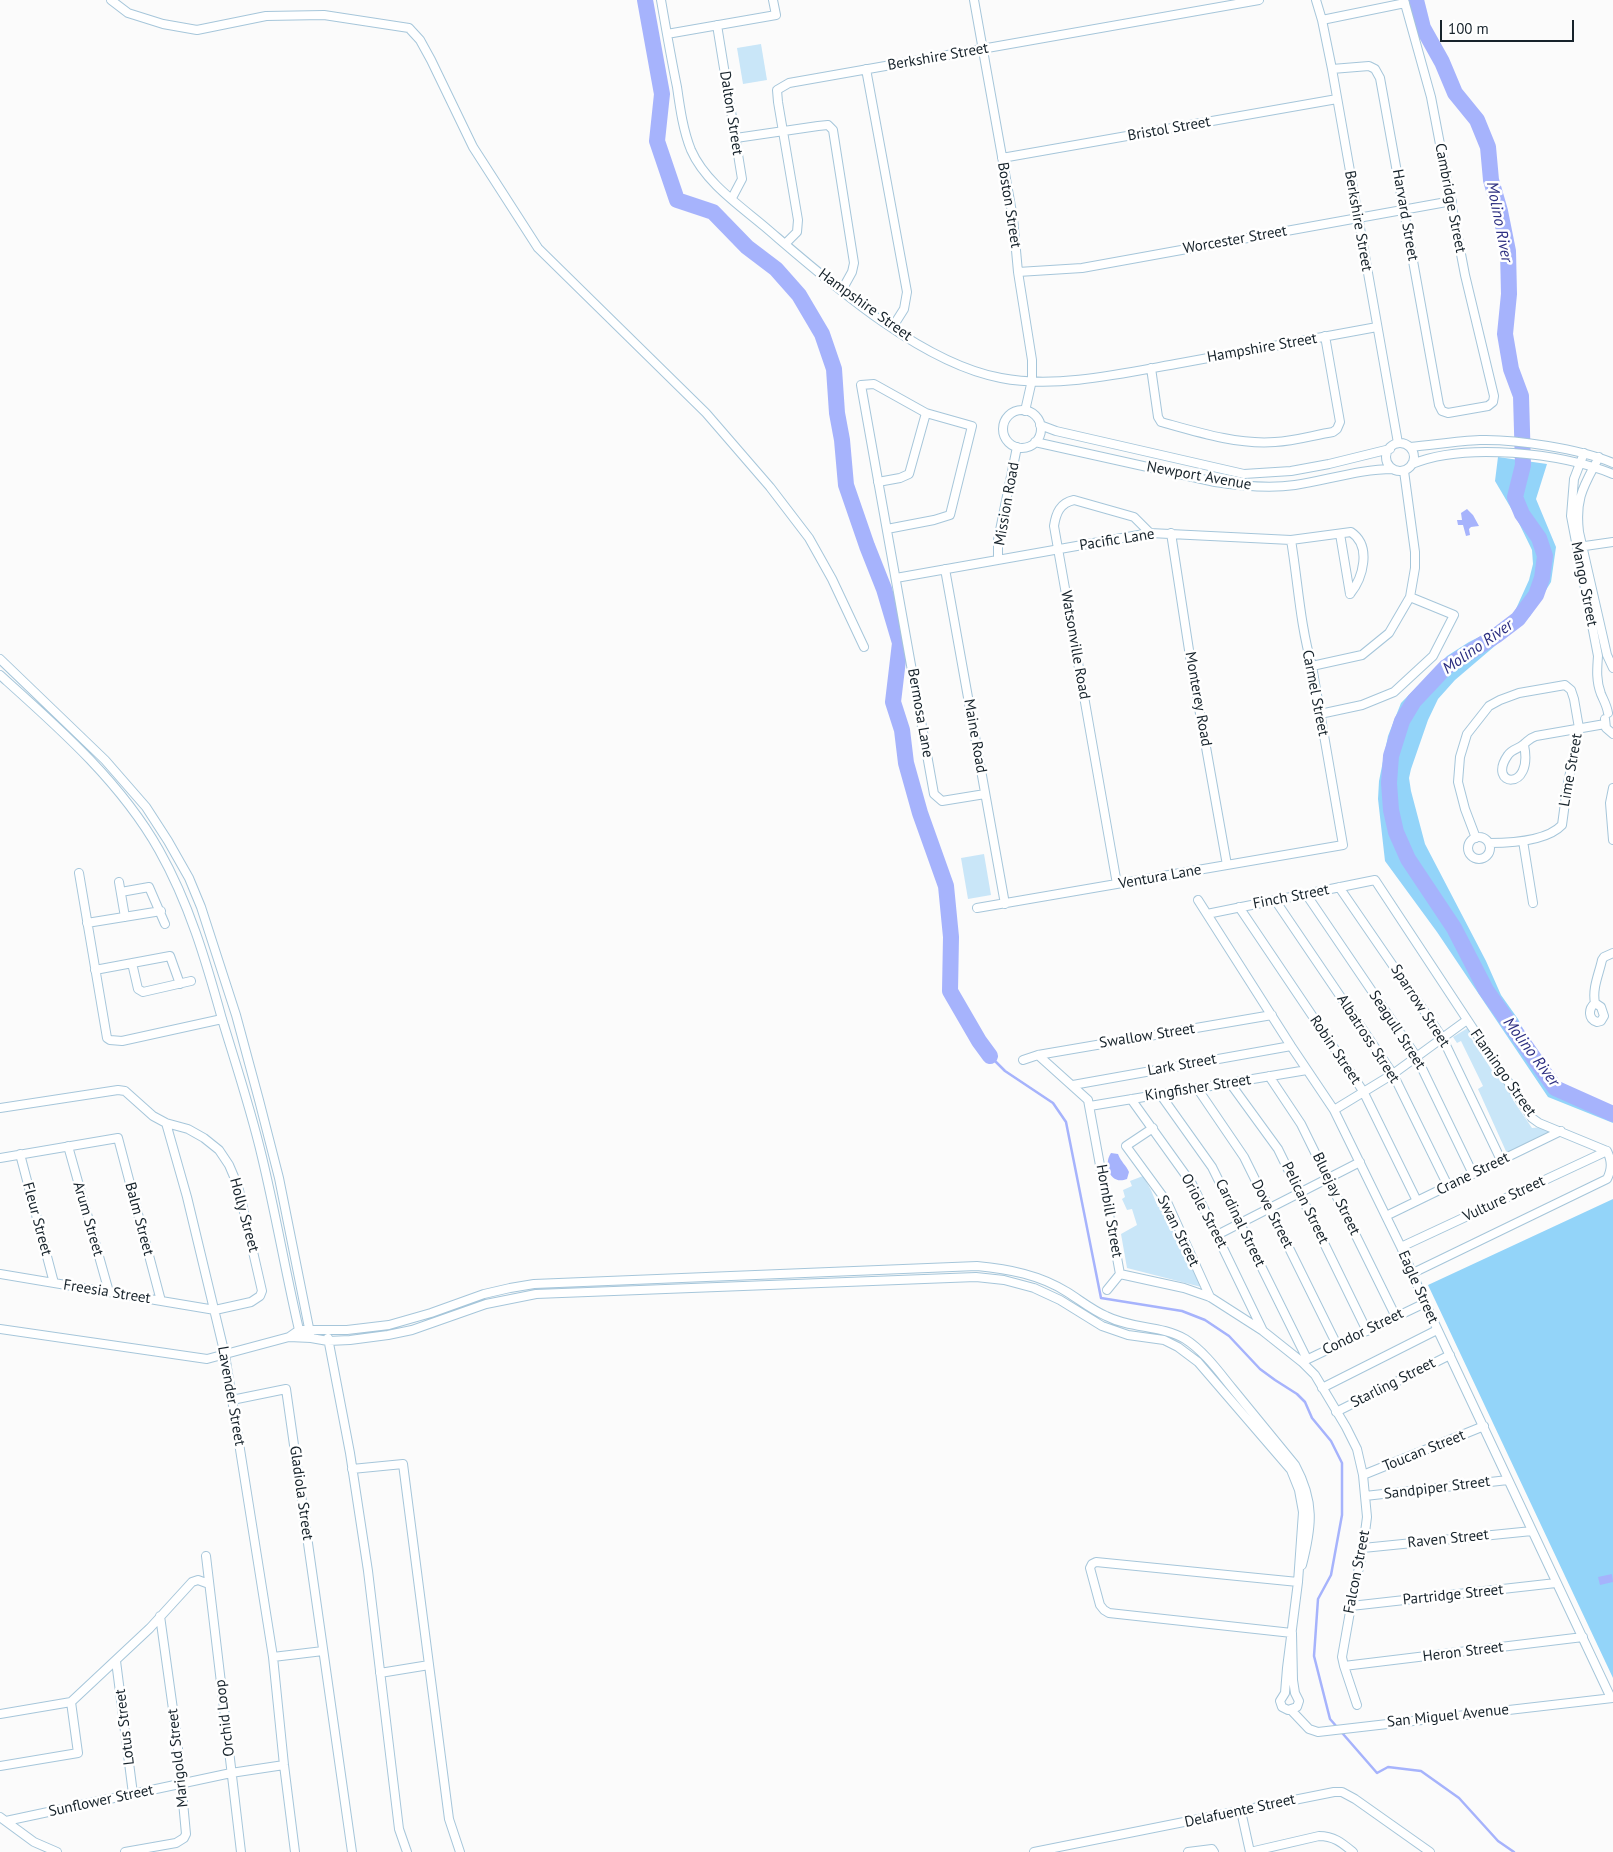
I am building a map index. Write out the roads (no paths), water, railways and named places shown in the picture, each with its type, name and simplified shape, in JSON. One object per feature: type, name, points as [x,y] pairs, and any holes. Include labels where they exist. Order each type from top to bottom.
[{"type":"street","points":[[111,0],[128,14],[163,24],[197,30],[266,16],[324,15],[409,28],[420,40],[431,60],[473,147],[538,248],[706,413],[770,487],[808,538],[832,579],[864,648]]},
{"type":"street","name":"Hampshire Street","points":[[661,0],[684,128],[692,152],[707,174],[786,244],[892,328],[937,355],[966,369],[1002,378],[1067,380],[1151,368],[1377,327]]},
{"type":"street","points":[[667,34],[776,15],[773,0]]},
{"type":"street","name":"Boston Street","points":[[974,0],[1013,218],[1018,272],[1032,360],[1032,380],[1025,411]]},
{"type":"street","name":"Berkshire Street","points":[[786,244],[797,232],[798,220],[777,90],[789,83],[1259,0]]},
{"type":"street","name":"Berkshire Street","points":[[1316,0],[1332,70],[1398,444]]},
{"type":"street","points":[[1322,20],[1404,1]]},
{"type":"street","name":"Cambridge Street","points":[[1404,1],[1431,97],[1465,275],[1494,396],[1493,402],[1488,406],[1448,413],[1438,405]]},
{"type":"street","name":"Dalton Street","points":[[717,25],[742,179],[732,198]]},
{"type":"street","name":"Harvard Street","points":[[1332,70],[1369,66],[1375,70],[1380,78],[1438,405]]},
{"type":"street","points":[[866,69],[907,292],[904,309],[892,328]]},
{"type":"street","name":"Bristol Street","points":[[1002,158],[1337,99]]},
{"type":"street","points":[[736,138],[828,125],[833,130],[854,264],[852,272],[842,290]]},
{"type":"street","name":"Worcester Street","points":[[1018,272],[1082,268],[1452,201]]},
{"type":"street","points":[[1151,368],[1158,417],[1161,422],[1241,441],[1274,442],[1292,440],[1333,432],[1340,422],[1325,336]]},
{"type":"street","points":[[887,529],[950,516],[972,426],[926,413],[874,384],[860,384],[896,578]]},
{"type":"street","points":[[1025,411],[1034,416],[1040,425],[1040,434],[1035,442],[1027,447],[1017,448],[1011,445],[1004,435],[1004,422],[1013,413],[1025,411]]},
{"type":"street","points":[[878,482],[910,474],[926,413]]},
{"type":"street","name":"Newport Avenue","points":[[1040,425],[1056,431],[1244,474],[1291,471],[1390,449]]},
{"type":"street","points":[[1404,471],[1393,469],[1387,462],[1387,453],[1398,444],[1410,447],[1465,441],[1501,440],[1584,453],[1613,463]]},
{"type":"street","name":"Newport Avenue","points":[[1035,442],[1215,482],[1241,486],[1294,485],[1375,469],[1393,469]]},
{"type":"street","points":[[1410,447],[1414,455],[1412,464]]},
{"type":"street","name":"Mission Road","points":[[998,560],[998,540],[1017,448]]},
{"type":"street","points":[[1404,471],[1412,464],[1424,459],[1499,451],[1580,464],[1613,474]]},
{"type":"street","name":"Mango Street","points":[[1584,453],[1574,480],[1571,516],[1594,615],[1613,668]]},
{"type":"street","name":"Mango Street","points":[[1579,547],[1578,504],[1582,489],[1599,457]]},
{"type":"street","points":[[1312,666],[1362,654],[1389,633],[1410,597],[1415,568],[1415,552],[1404,471]]},
{"type":"street","name":"Watsonville Road","points":[[1117,884],[1054,526],[1056,514],[1062,505],[1067,501],[1074,500],[1134,517],[1150,533]]},
{"type":"street","points":[[1351,532],[1357,536],[1362,546],[1363,565],[1359,583],[1350,594],[1340,534],[1351,532]]},
{"type":"street","name":"Pacific Lane","points":[[896,578],[1150,533],[1291,540],[1340,534]]},
{"type":"street","name":"Monterey Road","points":[[1170,533],[1227,865]]},
{"type":"street","name":"Carmel Street","points":[[1291,540],[1305,640],[1312,666],[1343,845]]},
{"type":"street","points":[[1579,547],[1613,542]]},
{"type":"street","name":"Maine Road","points":[[945,569],[1005,904]]},
{"type":"street","name":"Bermosa Lane","points":[[896,578],[934,794],[942,801],[985,794]]},
{"type":"street","points":[[1320,714],[1362,705],[1394,692],[1432,656],[1454,615],[1410,597]]},
{"type":"street","name":"Mango Street","points":[[1594,615],[1598,656],[1597,678],[1601,695],[1611,712],[1605,720],[1605,724]]},
{"type":"street","points":[[0,659],[105,760],[146,807],[189,878],[201,907],[236,1015],[279,1178],[311,1338]]},
{"type":"street","points":[[0,675],[98,767],[136,816],[158,849],[176,883],[207,966],[262,1155],[300,1334]]},
{"type":"street","name":"Lime Street","points":[[1476,838],[1460,792],[1458,769],[1467,734],[1489,706],[1519,693],[1565,685],[1571,690],[1574,699],[1579,728],[1562,825],[1554,832],[1523,841],[1488,843]]},
{"type":"street","points":[[1524,744],[1527,739],[1536,736],[1605,724],[1608,731],[1613,734]]},
{"type":"street","points":[[1613,788],[1610,803],[1613,840]]},
{"type":"street","name":"Lime Street","points":[[1476,838],[1484,839],[1488,843],[1490,850],[1486,856],[1480,859],[1473,858],[1469,852],[1468,845],[1472,839],[1476,838]]},
{"type":"street","points":[[158,849],[168,841]]},
{"type":"street","points":[[1523,841],[1533,903]]},
{"type":"street","name":"Ventura Lane","points":[[978,908],[1343,845]]},
{"type":"street","points":[[79,873],[106,1036],[110,1040],[122,1041],[222,1019]]},
{"type":"street","name":"Finch Street","points":[[1207,914],[1374,880]]},
{"type":"street","name":"Flamingo Street","points":[[1374,880],[1532,1118],[1539,1123],[1607,1151]]},
{"type":"street","points":[[119,882],[125,917]]},
{"type":"street","points":[[121,892],[149,887],[165,924]]},
{"type":"street","name":"Sparrow Street","points":[[1339,887],[1442,1037],[1501,1160]]},
{"type":"street","name":"Seagull Street","points":[[1306,894],[1416,1056],[1473,1174]]},
{"type":"street","name":"Eagle Street","points":[[1198,900],[1306,1070],[1334,1110],[1401,1246],[1424,1303],[1611,1695]]},
{"type":"street","name":"Albatross Street","points":[[1275,900],[1393,1074],[1448,1186]]},
{"type":"street","name":"Robin Street","points":[[1239,907],[1363,1091],[1417,1201]]},
{"type":"street","points":[[87,923],[161,911]]},
{"type":"street","points":[[1595,1003],[1593,995],[1602,960],[1613,953]]},
{"type":"street","points":[[95,970],[170,956],[180,984]]},
{"type":"street","points":[[132,964],[136,985],[143,992],[191,981]]},
{"type":"street","name":"Swallow Street","points":[[1023,1060],[1038,1054],[1272,1016]]},
{"type":"street","points":[[1334,1110],[1393,1074],[1467,1020]]},
{"type":"street","name":"Lark Street","points":[[1072,1084],[1291,1046]]},
{"type":"street","name":"Hornbill Street","points":[[1038,1054],[1086,1096],[1090,1106],[1120,1274],[1184,1288],[1210,1297],[1263,1331],[1304,1361],[1336,1412]]},
{"type":"street","name":"Kingfisher Street","points":[[1090,1106],[1306,1070]]},
{"type":"street","name":"Bluejay Street","points":[[1269,1076],[1301,1124],[1396,1317]]},
{"type":"street","name":"Pelican Street","points":[[1230,1083],[1278,1149],[1367,1331]]},
{"type":"street","name":"Dove Street","points":[[1197,1088],[1240,1151],[1337,1346]]},
{"type":"street","points":[[0,1108],[118,1090],[125,1091],[153,1116],[166,1123]]},
{"type":"street","name":"Cardinal Street","points":[[1160,1094],[1212,1167],[1241,1224],[1304,1361]]},
{"type":"street","name":"Oriole Street","points":[[1131,1099],[1192,1184],[1263,1331]]},
{"type":"street","name":"Holly Street","points":[[166,1123],[188,1128],[219,1150],[229,1165],[238,1186],[262,1291],[260,1296],[251,1302],[215,1310]]},
{"type":"street","name":"Lavender Street","points":[[166,1123],[187,1197],[225,1355],[273,1657],[295,1852]]},
{"type":"street","name":"Swan Street","points":[[1152,1128],[1126,1146],[1167,1202],[1210,1297]]},
{"type":"street","name":"Crane Street","points":[[1386,1216],[1561,1131]]},
{"type":"street","name":"Balm Street","points":[[68,1146],[118,1138],[161,1301]]},
{"type":"street","points":[[0,1158],[68,1146]]},
{"type":"street","name":"Arum Street","points":[[68,1146],[109,1292]]},
{"type":"street","points":[[1413,1273],[1607,1180],[1610,1173],[1611,1159],[1607,1151]]},
{"type":"street","name":"Vulture Street","points":[[1401,1246],[1607,1151]]},
{"type":"street","name":"Fleur Street","points":[[20,1154],[54,1283]]},
{"type":"street","points":[[1218,1235],[1360,1162]]},
{"type":"street","points":[[0,1329],[207,1359],[300,1334],[309,1329],[327,1331],[390,1324],[431,1313],[484,1294],[534,1284],[977,1266],[1006,1269],[1038,1278],[1119,1322],[1166,1330],[1185,1339],[1214,1366],[1295,1465],[1303,1480],[1310,1510],[1310,1535],[1298,1582]]},
{"type":"street","name":"Freesia Street","points":[[0,1274],[215,1310]]},
{"type":"street","points":[[1107,1290],[1120,1274]]},
{"type":"street","points":[[300,1334],[328,1341],[359,1339],[412,1330],[486,1304],[536,1294],[976,1277],[1004,1280],[1043,1292],[1116,1332],[1164,1340],[1178,1348],[1198,1362],[1291,1470],[1299,1490],[1302,1506],[1298,1582],[1292,1633],[1285,1693],[1281,1698],[1281,1704],[1285,1709],[1292,1710],[1297,1707],[1299,1701],[1295,1693],[1292,1633]]},
{"type":"street","name":"Condor Street","points":[[1304,1361],[1424,1303]]},
{"type":"street","points":[[1322,1388],[1437,1330]]},
{"type":"street","points":[[327,1331],[368,1571],[399,1829],[407,1852]]},
{"type":"street","name":"Starling Street","points":[[1336,1412],[1450,1355]]},
{"type":"street","name":"Gladiola Street","points":[[232,1400],[286,1389],[352,1852]]},
{"type":"street","name":"Falcon Street","points":[[1336,1412],[1357,1449],[1363,1475],[1367,1516],[1363,1548],[1343,1646],[1344,1666],[1357,1705]]},
{"type":"street","name":"Toucan Street","points":[[1363,1475],[1484,1426]]},
{"type":"street","points":[[352,1470],[403,1464],[449,1819],[460,1852]]},
{"type":"street","name":"Sandpiper Street","points":[[1365,1496],[1508,1480]]},
{"type":"street","name":"Raven Street","points":[[1363,1548],[1532,1531]]},
{"type":"street","name":"Orchid Loop","points":[[206,1556],[241,1852]]},
{"type":"street","points":[[1292,1633],[1110,1613],[1100,1605],[1090,1568],[1096,1562],[1298,1582]]},
{"type":"street","points":[[0,1714],[71,1702],[116,1661],[192,1582],[198,1580],[209,1584]]},
{"type":"street","name":"Partridge Street","points":[[1351,1606],[1556,1583]]},
{"type":"street","name":"Marigold Street","points":[[125,1852],[176,1843],[184,1838],[186,1829],[160,1616]]},
{"type":"street","name":"Heron Street","points":[[1344,1666],[1583,1637]]},
{"type":"street","points":[[273,1657],[323,1651]]},
{"type":"street","name":"Lotus Street","points":[[116,1661],[133,1794]]},
{"type":"street","points":[[380,1673],[429,1665]]},
{"type":"street","points":[[1285,1693],[1295,1693]]},
{"type":"street","name":"San Miguel Avenue","points":[[1292,1710],[1309,1729],[1318,1732],[1611,1695]]},
{"type":"street","points":[[0,1766],[78,1753],[71,1702]]},
{"type":"street","name":"Sunflower Street","points":[[3,1819],[133,1794],[231,1772],[284,1766]]},
{"type":"street","name":"Delafuente Street","points":[[1034,1852],[1066,1849],[1241,1810],[1326,1793],[1342,1792],[1355,1799],[1430,1852]]},
{"type":"street","points":[[1241,1810],[1250,1852],[1319,1836],[1337,1839],[1353,1852]]},
{"type":"street","points":[[3,1819],[34,1842],[56,1852]]},
{"type":"street","points":[[1188,1852],[1212,1848],[1214,1852]]},
{"type":"waterway","points":[[645,0],[662,94],[657,141],[677,200],[713,212],[747,247],[776,269],[799,295],[822,334],[834,369],[837,413],[842,440],[846,485],[884,589],[900,643],[893,702],[902,730],[906,763],[920,813],[946,886],[951,937],[950,991],[979,1041],[990,1056]]},
{"type":"waterway","name":"Molino River","points":[[1416,0],[1423,28],[1442,62],[1455,93],[1477,120],[1488,147],[1491,180],[1500,211],[1508,251],[1509,294],[1505,334],[1511,369],[1521,396],[1523,465],[1515,497],[1522,514],[1539,538],[1545,556],[1542,578],[1536,595],[1518,619],[1497,635],[1446,667],[1414,701],[1402,721],[1391,756],[1389,783],[1391,810],[1396,832],[1408,859],[1454,928],[1486,990],[1555,1088],[1613,1114]]},
{"type":"waterway","points":[[990,1056],[1005,1071],[1053,1103],[1066,1122],[1101,1298],[1182,1311],[1205,1320],[1229,1336],[1260,1369],[1297,1394],[1305,1402],[1312,1418],[1331,1441],[1342,1463],[1342,1515],[1331,1575],[1318,1599],[1314,1656],[1330,1719],[1377,1773],[1388,1767],[1421,1771],[1459,1798],[1498,1841],[1514,1852]]}]
